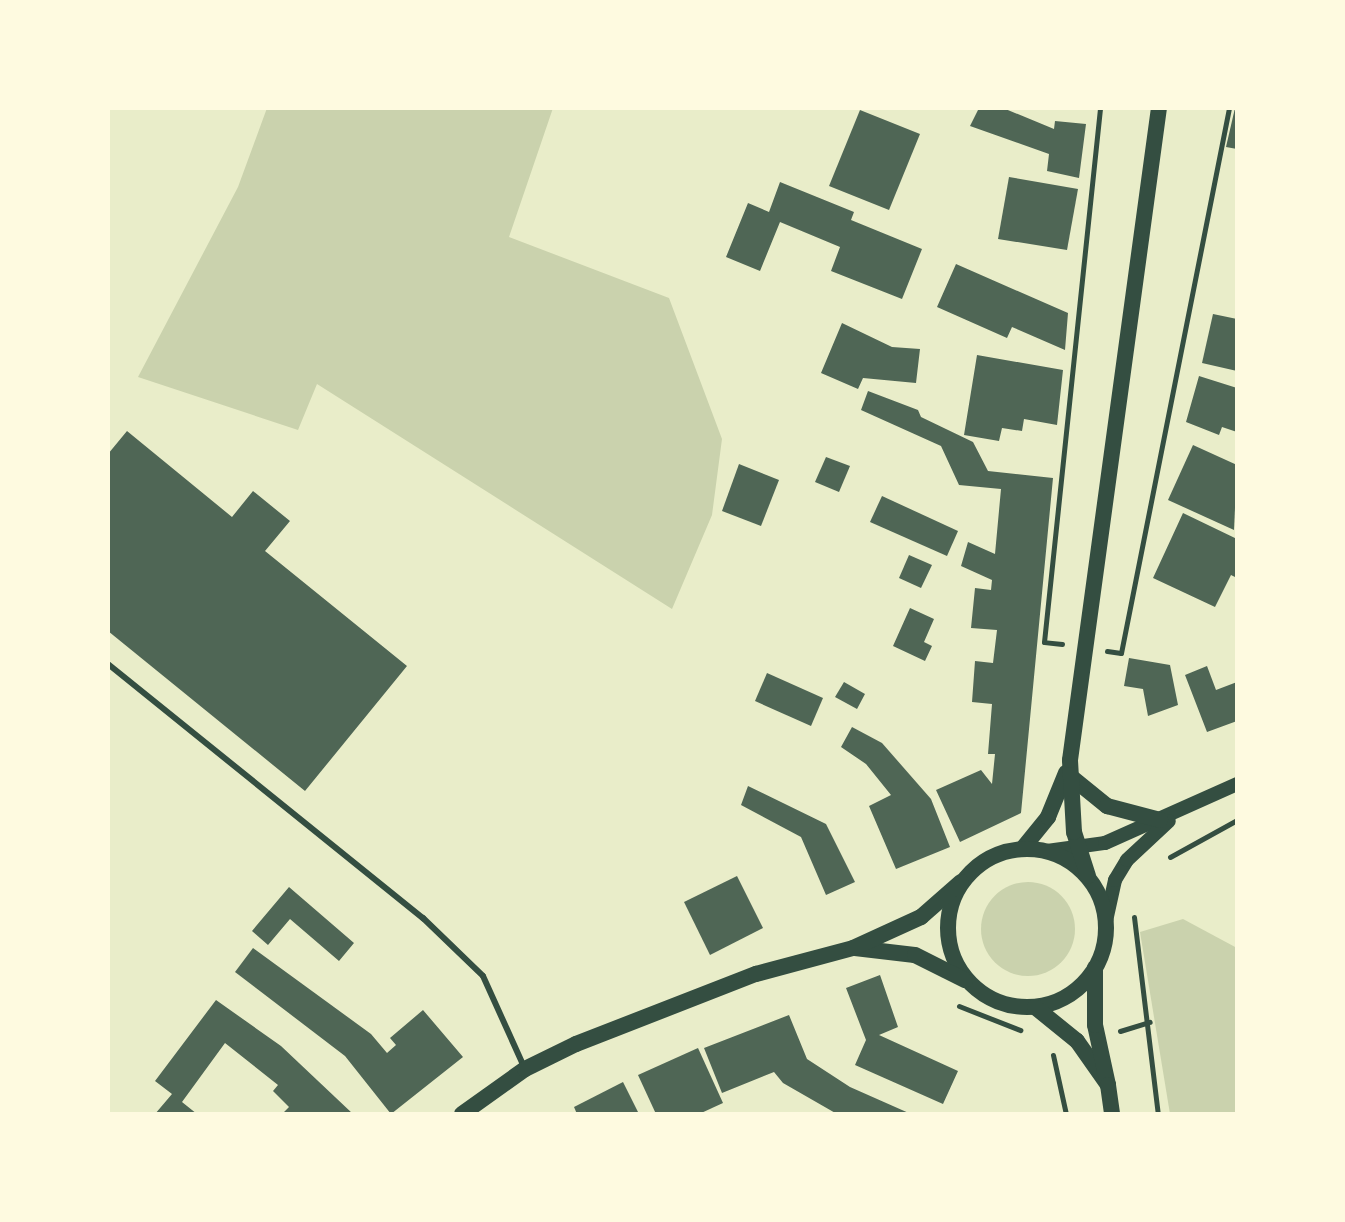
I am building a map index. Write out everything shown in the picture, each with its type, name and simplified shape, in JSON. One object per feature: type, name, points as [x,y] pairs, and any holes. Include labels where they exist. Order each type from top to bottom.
[{"type":"main road","points":[[1023,848],[1058,800],[1070,768],[1159,108]]},
{"type":"main road","points":[[1070,768],[1107,806],[1160,820]]},
{"type":"main road","points":[[1070,768],[1078,849],[1106,921],[1104,946],[1095,968],[1095,1025],[1112,1114]]},
{"type":"main road","points":[[462,1114],[525,1069],[756,974],[853,948],[921,917],[999,853],[1023,848],[1047,851],[1088,876]]},
{"type":"main road","points":[[961,882],[950,906],[947,933],[953,959],[968,982]]},
{"type":"main road","points":[[853,948],[915,955],[1010,1006],[1035,1007],[1069,994],[1095,968]]},
{"type":"main road","points":[[1035,1007],[1077,1041],[1108,1085]]},
{"type":"street","points":[[1047,851],[1078,849],[1160,820],[1237,784]]},
{"type":"street","points":[[1106,921],[1115,880],[1127,860],[1178,812]]},
{"type":"lane","points":[[108,664],[423,918],[483,976],[525,1069]]},
{"type":"path","points":[[1165,860],[1237,820]]},
{"type":"path","points":[[1132,907],[1158,1114]]},
{"type":"green space","points":[[267,108],[553,108],[509,237],[669,298],[722,439],[712,515],[672,609],[317,384],[298,430],[138,377],[238,187]]},
{"type":"green space","points":[[1028,882],[1046,886],[1061,896],[1071,911],[1075,929],[1071,947],[1061,962],[1046,972],[1028,976],[1010,972],[995,962],[985,947],[981,929],[985,911],[995,896],[1010,886]]},
{"type":"green space","points":[[1183,919],[1237,948],[1237,1114],[1170,1114],[1140,932]]},
{"type":"building","points":[[979,108],[1003,108],[1054,129],[1055,121],[1086,124],[1079,178],[1047,171],[1049,154],[970,126]]},
{"type":"building","points":[[1237,108],[1237,149],[1226,147]]},
{"type":"building","points":[[860,110],[920,134],[889,210],[829,186]]},
{"type":"building","points":[[1009,177],[1078,189],[1067,250],[998,239]]},
{"type":"building","points":[[780,182],[854,212],[851,220],[922,249],[902,299],[831,271],[840,247],[780,222],[760,271],[726,257],[748,203],[769,212]]},
{"type":"building","points":[[956,264],[1068,313],[1065,350],[1012,327],[1007,338],[937,307]]},
{"type":"building","points":[[1213,314],[1237,319],[1237,371],[1202,363]]},
{"type":"building","points":[[842,323],[892,347],[920,349],[916,383],[863,378],[858,389],[821,373]]},
{"type":"building","points":[[977,355],[1063,370],[1057,425],[1024,419],[1022,431],[1002,428],[999,441],[964,435]]},
{"type":"building","points":[[1199,376],[1237,388],[1237,432],[1222,427],[1219,435],[1186,422]]},
{"type":"building","points":[[868,391],[918,410],[921,417],[973,442],[988,471],[1053,478],[1021,813],[960,842],[936,790],[981,770],[992,784],[995,754],[988,754],[992,704],[972,702],[975,661],[993,663],[997,630],[971,628],[975,588],[991,590],[992,580],[961,566],[968,542],[995,554],[1001,489],[959,485],[941,446],[861,410]]},
{"type":"building","points":[[127,431],[232,517],[253,491],[290,521],[265,551],[407,666],[305,791],[108,631],[108,454]]},
{"type":"building","points":[[1193,445],[1237,465],[1234,530],[1168,500]]},
{"type":"building","points":[[826,457],[850,466],[839,492],[815,482]]},
{"type":"building","points":[[739,464],[779,480],[761,526],[722,511]]},
{"type":"building","points":[[882,496],[958,531],[947,556],[870,522]]},
{"type":"building","points":[[1183,513],[1237,539],[1237,578],[1231,575],[1215,607],[1153,578]]},
{"type":"building","points":[[909,555],[932,565],[921,588],[899,578]]},
{"type":"building","points":[[910,608],[934,619],[924,642],[932,646],[925,661],[893,646]]},
{"type":"building","points":[[1129,658],[1170,665],[1178,705],[1148,716],[1143,689],[1124,686]]},
{"type":"building","points":[[1207,666],[1216,690],[1237,682],[1237,721],[1207,732],[1185,675]]},
{"type":"building","points":[[767,673],[823,698],[811,726],[755,701]]},
{"type":"building","points":[[844,682],[865,694],[857,709],[835,697]]},
{"type":"building","points":[[852,727],[882,743],[931,799],[950,847],[896,869],[869,806],[891,795],[866,764],[841,747]]},
{"type":"building","points":[[748,786],[826,824],[855,882],[826,895],[801,837],[741,805]]},
{"type":"building","points":[[737,876],[763,928],[710,955],[684,902]]},
{"type":"building","points":[[289,887],[354,943],[339,961],[290,919],[268,945],[252,931]]},
{"type":"building","points":[[253,948],[371,1034],[387,1053],[396,1045],[390,1038],[423,1010],[463,1057],[391,1114],[345,1056],[235,972]]},
{"type":"building","points":[[880,975],[898,1027],[879,1035],[958,1071],[943,1104],[855,1065],[866,1040],[846,988]]},
{"type":"building","points":[[216,1000],[281,1046],[353,1114],[282,1114],[289,1107],[273,1091],[278,1085],[225,1043],[182,1102],[197,1114],[155,1114],[172,1094],[155,1081]]},
{"type":"building","points":[[789,1015],[807,1059],[850,1087],[911,1114],[837,1114],[783,1083],[774,1072],[722,1093],[704,1048]]},
{"type":"building","points":[[698,1048],[723,1103],[699,1114],[656,1114],[638,1075]]},
{"type":"building","points":[[623,1082],[639,1114],[577,1114],[574,1107]]}]
